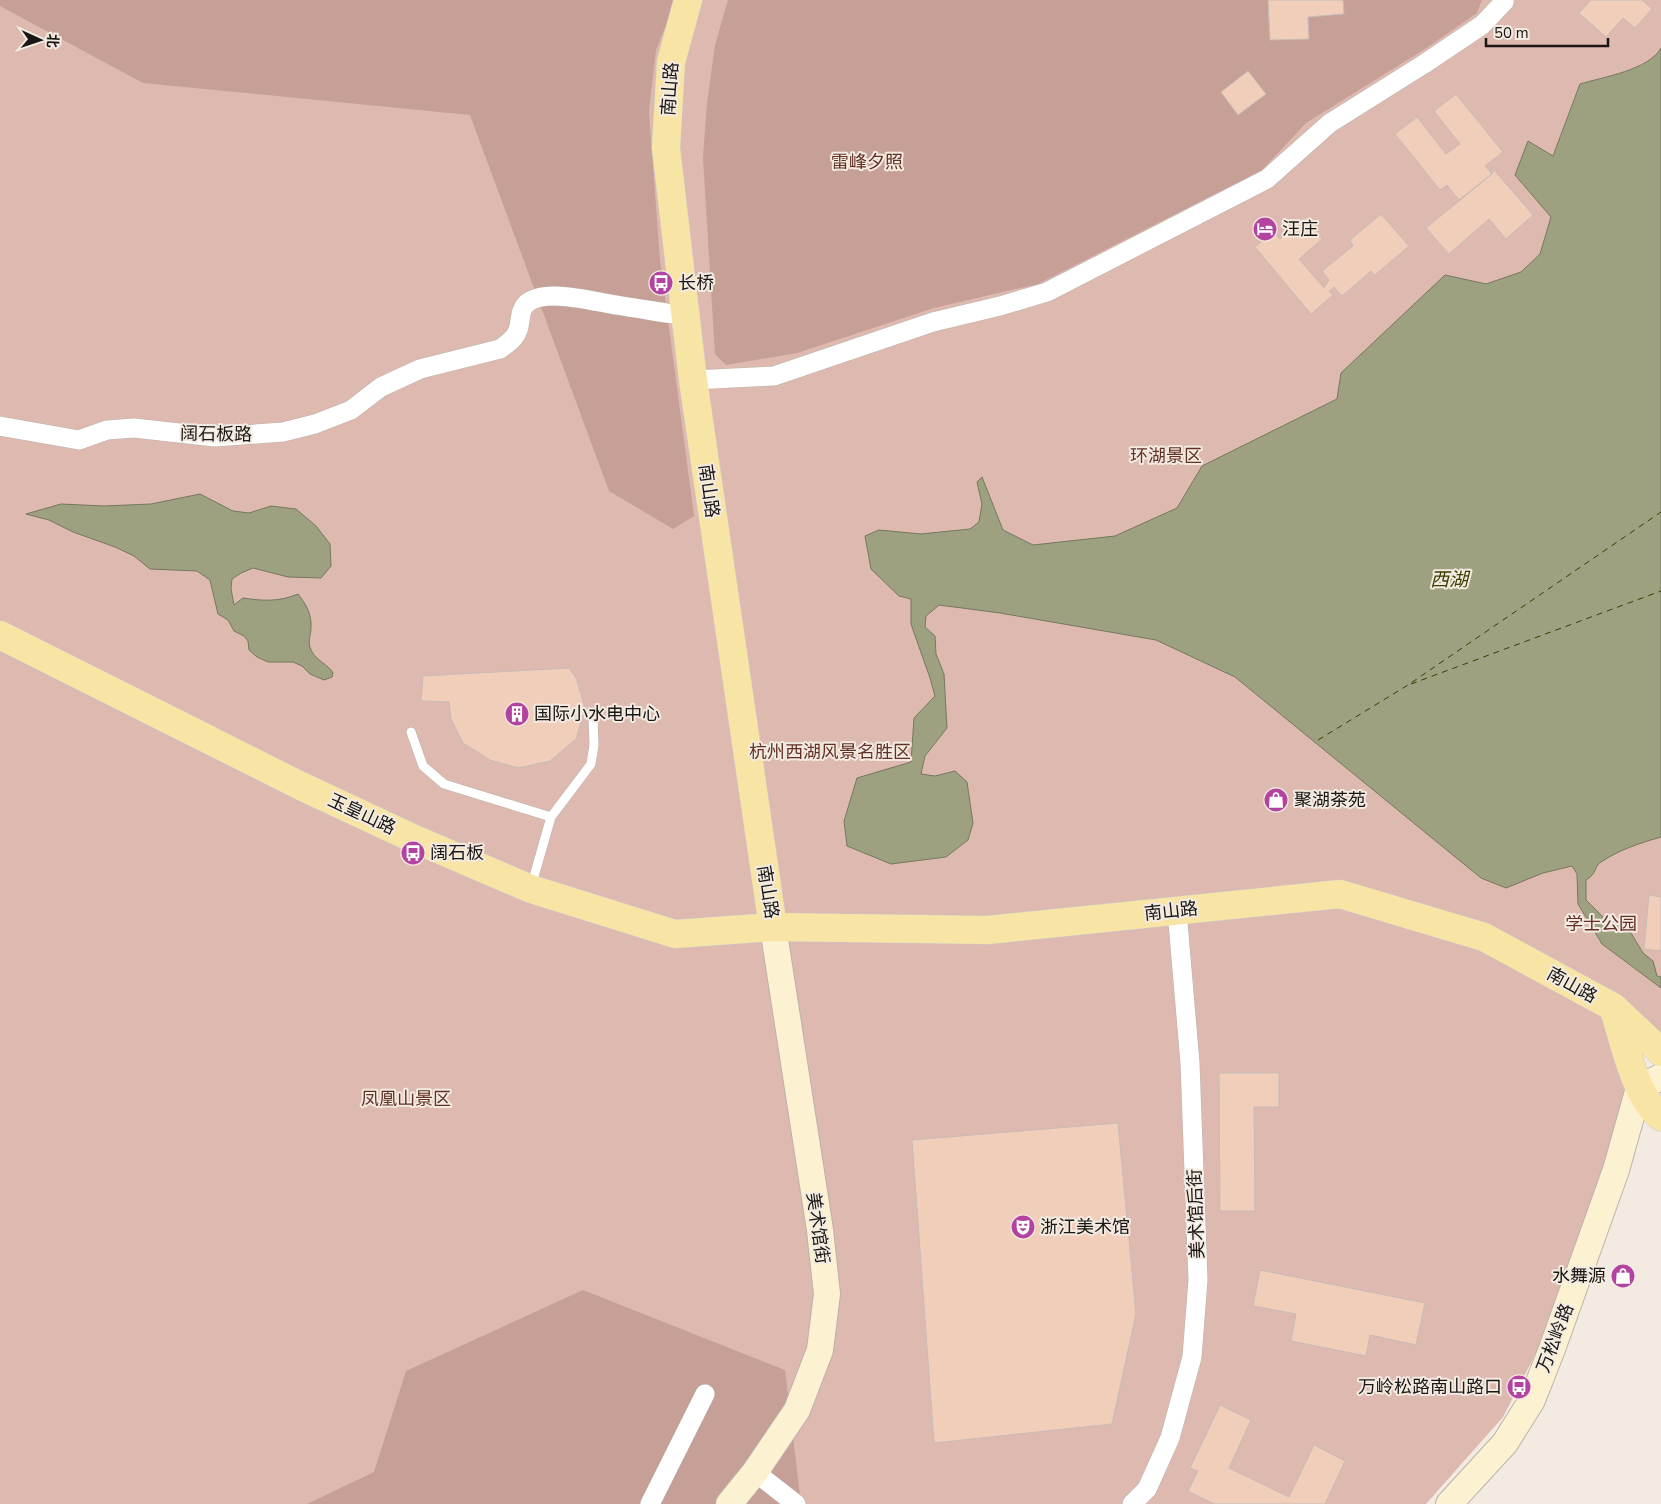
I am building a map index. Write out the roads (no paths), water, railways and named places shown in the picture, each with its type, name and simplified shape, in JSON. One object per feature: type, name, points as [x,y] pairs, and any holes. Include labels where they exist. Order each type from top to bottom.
[{"type":"main road","name":"南山路","points":[[688,0],[671,62],[666,148],[693,380],[773,927],[988,930],[1340,894],[1484,937],[1613,1007],[1661,1052]]},
{"type":"main road","name":"玉皇山路","points":[[0,634],[301,786],[410,837],[531,889],[675,934],[773,927]]},
{"type":"main road","name":"南山路","points":[[1613,1007],[1650,1082],[1655,1112],[1661,1117]]},
{"type":"street","points":[[693,380],[774,376],[933,322],[1047,292],[1267,179],[1330,123],[1482,25],[1504,2],[1503,0]]},
{"type":"street","name":"阔石板路","points":[[0,426],[79,440],[107,430],[134,428],[216,436],[282,432],[315,424],[351,410],[381,387],[420,369],[500,349],[510,342],[518,330],[521,314],[526,304],[540,298],[579,297],[615,305],[685,316]]},
{"type":"street","name":"美术馆后街","points":[[1132,1504],[1147,1489],[1170,1438],[1192,1357],[1198,1280],[1190,1063],[1177,911]]},
{"type":"street","name":"美术馆街","points":[[729,1504],[755,1472],[797,1410],[820,1350],[827,1294],[820,1230],[773,927]]},
{"type":"street","name":"万松岭路","points":[[1449,1504],[1505,1442],[1532,1400],[1650,1082]]},
{"type":"street","points":[[650,1504],[705,1394]]},
{"type":"street","points":[[755,1472],[796,1504]]},
{"type":"lane","points":[[531,889],[551,817],[591,764],[594,745],[593,716]]},
{"type":"lane","points":[[410,732],[423,766],[444,784],[551,817]]},
{"type":"water","name":"西湖","points":[[1661,48],[1661,837],[1622,850],[1599,864],[1592,875],[1586,880],[1586,900],[1603,917],[1631,933],[1643,953],[1653,961],[1657,976],[1661,977],[1661,988],[1602,944],[1578,904],[1577,874],[1572,866],[1543,873],[1506,888],[1481,878],[1235,677],[1156,640],[1000,613],[939,605],[926,616],[925,627],[935,636],[936,654],[944,674],[947,728],[925,756],[921,774],[935,776],[955,771],[967,782],[973,823],[968,840],[946,857],[891,864],[847,846],[844,821],[857,778],[911,762],[914,718],[935,696],[911,624],[911,599],[899,596],[871,569],[865,536],[879,530],[921,534],[970,529],[979,522],[982,504],[977,482],[982,477],[1003,530],[1033,545],[1115,536],[1177,508],[1202,466],[1337,399],[1341,373],[1445,275],[1486,284],[1521,272],[1540,254],[1551,217],[1515,175],[1528,141],[1553,156],[1580,84],[1625,72],[1647,62]]},
{"type":"water","points":[[200,494],[233,511],[249,513],[271,506],[296,509],[316,526],[330,544],[331,566],[321,578],[288,577],[253,568],[232,579],[231,589],[234,605],[243,598],[271,600],[298,594],[309,613],[311,627],[309,641],[311,650],[331,670],[333,673],[332,677],[324,680],[310,674],[302,666],[293,662],[268,662],[257,657],[249,650],[248,641],[244,636],[234,631],[228,620],[218,614],[210,580],[197,571],[150,569],[134,556],[115,547],[73,532],[49,520],[26,514],[61,504],[104,506],[151,504]]},
{"type":"place","name":"汪庄","points":[[1265,229]]},
{"type":"place","name":"长桥","points":[[661,283]]},
{"type":"place","name":"国际小水电中心","points":[[517,714]]},
{"type":"place","name":"聚湖茶苑","points":[[1276,800]]},
{"type":"place","name":"阔石板","points":[[413,853]]},
{"type":"place","name":"浙江美术馆","points":[[1023,1227]]},
{"type":"place","name":"水舞源","points":[[1623,1276]]},
{"type":"place","name":"万岭松路南山路口","points":[[1519,1387]]},
{"type":"park label","name":"雷峰夕照","points":[[867,162]]},
{"type":"park label","name":"环湖景区","points":[[1166,456]]},
{"type":"park label","name":"杭州西湖风景名胜区","points":[[830,752]]},
{"type":"park label","name":"学士公园","points":[[1601,924]]},
{"type":"park label","name":"凤凰山景区","points":[[406,1099]]}]
